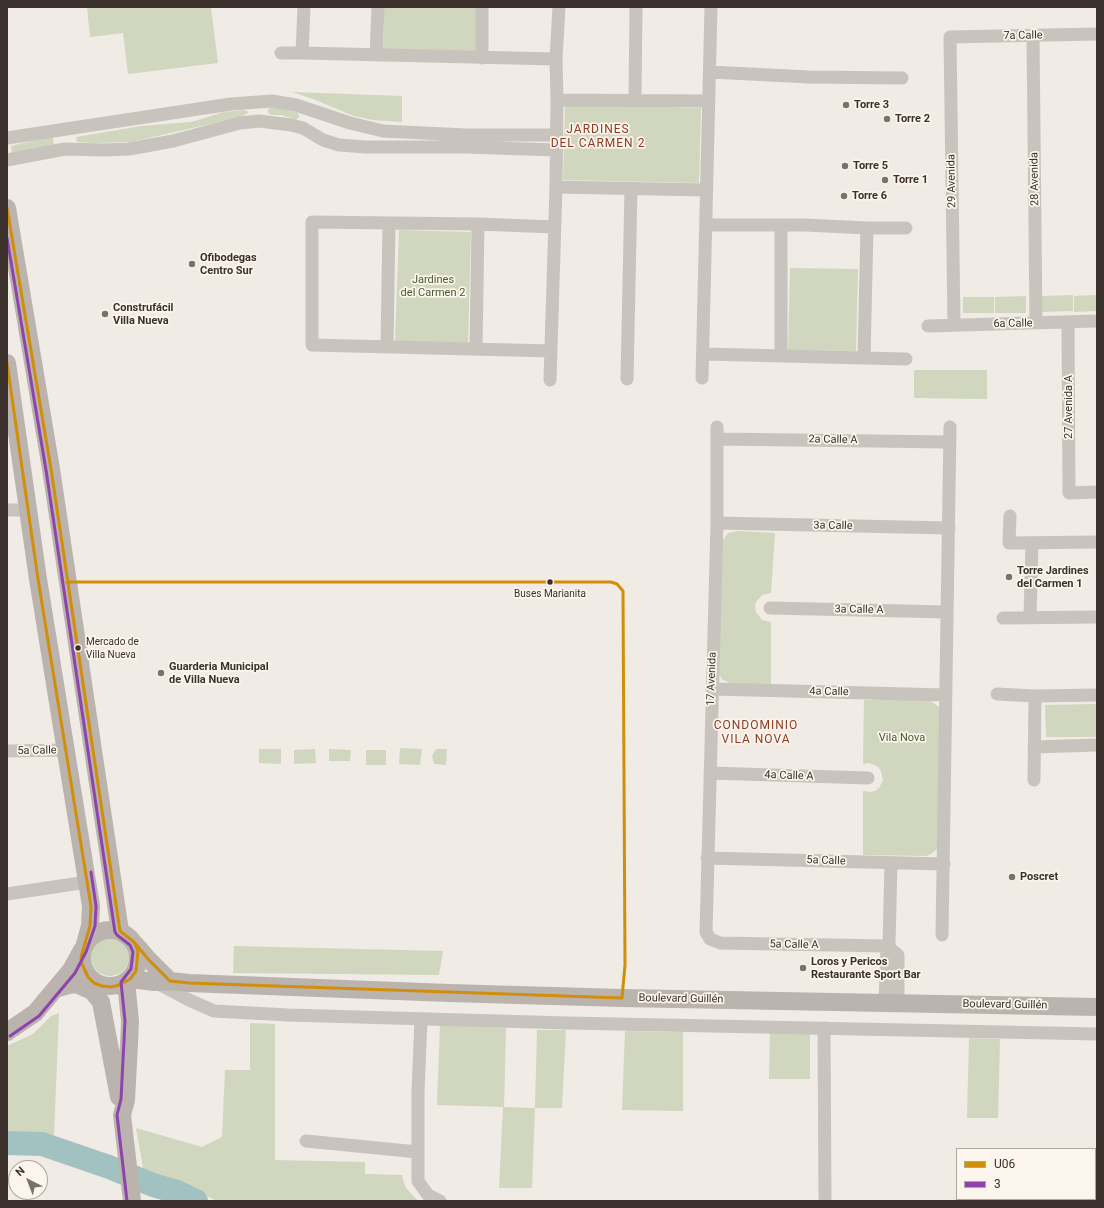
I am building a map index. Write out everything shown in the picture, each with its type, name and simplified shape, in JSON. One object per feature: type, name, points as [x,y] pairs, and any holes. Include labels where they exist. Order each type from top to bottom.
[{"type":"main road","points":[[7,208],[51,469],[97,786],[120,931]]},
{"type":"main road","points":[[7,360],[31,355]]},
{"type":"main road","points":[[7,364],[28,510],[92,906],[90,926],[81,957],[84,971],[88,977],[102,986],[110,987],[119,986],[128,980],[136,971],[138,961],[138,951],[134,942]]},
{"type":"main road","points":[[7,1032],[35,1013],[72,970],[84,947],[96,933],[104,930],[120,931],[128,936],[148,959],[162,981]]},
{"type":"main road","points":[[122,1115],[126,1100],[129,1044],[130,1021],[128,980]]},
{"type":"main road","name":"Boulevard Guillén","points":[[128,980],[162,981],[189,992],[606,997],[1097,1007]]},
{"type":"main road","points":[[58,988],[72,984],[86,987],[92,991],[101,1002],[122,1115],[132,1201]]},
{"type":"street","points":[[302,53],[304,7]]},
{"type":"street","points":[[376,55],[378,7]]},
{"type":"street","points":[[482,7],[482,58]]},
{"type":"street","points":[[550,380],[558,100],[556,59],[559,7]]},
{"type":"street","points":[[635,100],[636,7]]},
{"type":"street","points":[[702,378],[712,7]]},
{"type":"street","name":"7a Calle","points":[[950,37],[1097,34]]},
{"type":"street","name":"28 Avenida","points":[[1033,36],[1036,323]]},
{"type":"street","name":"29 Avenida","points":[[950,37],[954,325]]},
{"type":"street","points":[[281,53],[556,59]]},
{"type":"street","points":[[710,72],[802,77],[902,78]]},
{"type":"street","points":[[558,100],[709,101]]},
{"type":"street","points":[[7,138],[231,104],[272,101],[308,108],[350,123],[382,132],[556,150]]},
{"type":"street","points":[[253,102],[255,122]]},
{"type":"street","points":[[301,128],[308,108]]},
{"type":"street","points":[[7,160],[65,149],[104,150],[129,148],[173,141],[240,123],[255,122],[275,123],[301,128],[323,140],[339,145],[381,146],[556,135]]},
{"type":"street","points":[[63,130],[65,149]]},
{"type":"street","points":[[381,146],[382,132]]},
{"type":"street","points":[[556,187],[706,190]]},
{"type":"street","points":[[627,379],[631,189]]},
{"type":"street","points":[[551,352],[312,345],[312,222],[478,224],[554,228]]},
{"type":"street","points":[[387,346],[389,223]]},
{"type":"street","points":[[476,349],[478,224]]},
{"type":"street","points":[[706,225],[805,225],[906,228]]},
{"type":"street","points":[[781,226],[781,356]]},
{"type":"street","points":[[864,358],[867,228]]},
{"type":"street","name":"6a Calle","points":[[928,326],[1097,321]]},
{"type":"street","name":"27 Avenida A","points":[[1068,322],[1069,493],[1097,492]]},
{"type":"street","points":[[703,354],[906,359]]},
{"type":"street","points":[[942,935],[950,427]]},
{"type":"street","name":"2a Calle A","points":[[717,433],[949,442]]},
{"type":"street","name":"17 Avenida","points":[[706,932],[717,524],[717,433]]},
{"type":"street","points":[[7,510],[28,510]]},
{"type":"street","points":[[1010,516],[1009,543],[1032,544],[1097,542]]},
{"type":"street","name":"3a Calle","points":[[717,524],[949,528]]},
{"type":"street","points":[[1030,617],[1032,544]]},
{"type":"street","name":"3a Calle A","points":[[770,608],[947,612]]},
{"type":"street","points":[[1003,618],[1097,617]]},
{"type":"street","name":"4a Calle","points":[[712,689],[946,695]]},
{"type":"street","points":[[998,694],[1035,696],[1097,695]]},
{"type":"street","points":[[1034,780],[1035,696]]},
{"type":"street","points":[[1034,747],[1097,745]]},
{"type":"street","name":"5a Calle","points":[[7,751],[66,750]]},
{"type":"street","name":"4a Calle A","points":[[710,774],[868,778]]},
{"type":"street","name":"5a Calle","points":[[707,858],[944,864]]},
{"type":"street","points":[[891,863],[889,944],[887,946],[891,1003]]},
{"type":"street","points":[[7,894],[87,882]]},
{"type":"street","name":"5a Calle A","points":[[706,932],[710,939],[720,943],[887,946]]},
{"type":"street","points":[[887,946],[898,955],[891,1003]]},
{"type":"street","points":[[189,992],[214,1011],[288,1015],[576,1024],[1097,1034]]},
{"type":"street","points":[[421,1019],[418,1091],[418,1181],[428,1195],[440,1201]]},
{"type":"street","points":[[824,1028],[826,1201]]},
{"type":"street","points":[[306,1141],[418,1152]]},
{"type":"green space","points":[[87,7],[211,7],[218,63],[128,74],[123,33],[90,37]]},
{"type":"green space","points":[[384,7],[477,7],[476,51],[383,49]]},
{"type":"green space","points":[[292,92],[402,96],[402,122],[373,120],[354,116]]},
{"type":"green space","name":"Jardines del Carmen 2","points":[[565,105],[701,108],[699,183],[563,180]]},
{"type":"green space","points":[[272,107],[297,112],[299,117],[296,120],[282,115],[271,115],[268,111],[269,108]]},
{"type":"green space","points":[[244,110],[248,113],[241,117],[131,142],[77,142],[76,137],[141,126],[191,122],[224,112]]},
{"type":"green space","points":[[53,137],[54,146],[12,153],[11,146]]},
{"type":"green space","name":"Jardines del Carmen 2","points":[[399,230],[471,232],[468,343],[395,341]]},
{"type":"green space","points":[[790,268],[858,269],[856,351],[788,350]]},
{"type":"green space","points":[[1073,295],[1073,311],[1042,312],[1042,296]]},
{"type":"green space","points":[[1097,295],[1097,311],[1074,312],[1074,296]]},
{"type":"green space","points":[[1026,296],[1026,313],[995,313],[995,297]]},
{"type":"green space","points":[[963,297],[994,297],[994,313],[963,313]]},
{"type":"green space","points":[[914,370],[987,370],[987,399],[914,398]]},
{"type":"green space","points":[[738,531],[775,533],[771,593],[762,595],[756,602],[755,607],[756,612],[762,620],[771,622],[771,684],[731,684],[722,679],[718,673],[722,542],[728,533]]},
{"type":"green space","name":"Vila Nova","points":[[864,700],[929,700],[939,707],[939,843],[937,849],[931,854],[926,856],[863,855],[863,791],[875,791],[879,788],[883,780],[881,771],[878,767],[870,763],[863,764]]},
{"type":"green space","points":[[1097,704],[1097,737],[1046,737],[1045,705]]},
{"type":"green space","points":[[400,748],[422,749],[420,765],[399,764]]},
{"type":"green space","points":[[259,749],[281,749],[281,764],[259,763]]},
{"type":"green space","points":[[315,749],[316,763],[294,764],[294,750]]},
{"type":"green space","points":[[329,749],[351,750],[350,761],[329,761]]},
{"type":"green space","points":[[436,749],[447,749],[446,765],[434,764],[432,756]]},
{"type":"green space","points":[[366,750],[386,750],[386,765],[366,765]]},
{"type":"green space","points":[[106,938],[114,938],[121,941],[126,946],[129,957],[126,968],[121,973],[114,976],[106,976],[99,973],[94,968],[91,961],[91,953],[94,946],[99,941]]},
{"type":"green space","points":[[234,946],[443,951],[439,975],[233,973]]},
{"type":"green space","points":[[59,1013],[54,1135],[7,1136],[7,1046],[33,1034],[51,1016]]},
{"type":"green space","points":[[250,1023],[275,1024],[275,1160],[365,1162],[365,1174],[402,1175],[406,1188],[418,1201],[217,1201],[189,1187],[144,1173],[136,1128],[202,1147],[222,1137],[225,1070],[250,1070]]},
{"type":"green space","points":[[440,1025],[506,1028],[504,1107],[535,1108],[532,1188],[499,1188],[503,1107],[437,1105]]},
{"type":"green space","points":[[537,1030],[566,1030],[562,1108],[535,1108]]},
{"type":"green space","points":[[625,1031],[683,1032],[683,1111],[622,1110]]},
{"type":"green space","points":[[810,1032],[810,1079],[769,1079],[770,1033]]},
{"type":"green space","points":[[969,1038],[1000,1039],[998,1118],[967,1118]]},
{"type":"waterway","points":[[7,1143],[42,1144],[109,1167],[153,1185],[177,1192],[196,1201]]},
{"type":"transit line","name":"U06","points":[[7,208],[51,469],[120,931],[134,942],[138,951],[136,971],[130,979],[119,985],[111,987],[94,983],[88,977],[82,964],[81,957],[90,926],[91,906],[38,579],[7,363]]},
{"type":"transit line","name":"3","points":[[7,238],[46,470],[115,932],[130,945],[133,952],[131,969],[121,982],[125,1021],[121,1099],[117,1115],[127,1201]]},
{"type":"transit line","name":"U06","points":[[67,582],[611,582],[617,584],[623,591],[625,965],[622,998],[189,983],[170,981],[148,959],[134,942]]},
{"type":"transit line","name":"3","points":[[10,1036],[39,1016],[75,973],[86,952],[95,926],[96,906],[91,872]]},
{"type":"place","name":"Torre 3","points":[[846,105]]},
{"type":"place","name":"Torre 2","points":[[887,119]]},
{"type":"place","name":"Torre 5","points":[[845,166]]},
{"type":"place","name":"Torre 1","points":[[885,180]]},
{"type":"place","name":"Torre 6","points":[[844,196]]},
{"type":"place","name":"Ofibodegas Centro Sur","points":[[192,264]]},
{"type":"place","name":"Construfácil Villa Nueva","points":[[105,314]]},
{"type":"place","name":"Torre Jardines del Carmen 1","points":[[1009,577]]},
{"type":"place","name":"Buses Marianita","points":[[550,582]]},
{"type":"place","name":"Mercado de Villa Nueva","points":[[78,648]]},
{"type":"place","name":"Guarderia Municipal de Villa Nueva","points":[[161,673]]},
{"type":"place","name":"Poscret","points":[[1012,877]]},
{"type":"place","name":"Loros y Pericos Restaurante Sport Bar","points":[[803,968]]},
{"type":"district","name":"JARDINES DEL CARMEN 2","points":[[598,137]]},
{"type":"district","name":"CONDOMINIO VILA NOVA","points":[[756,733]]}]
